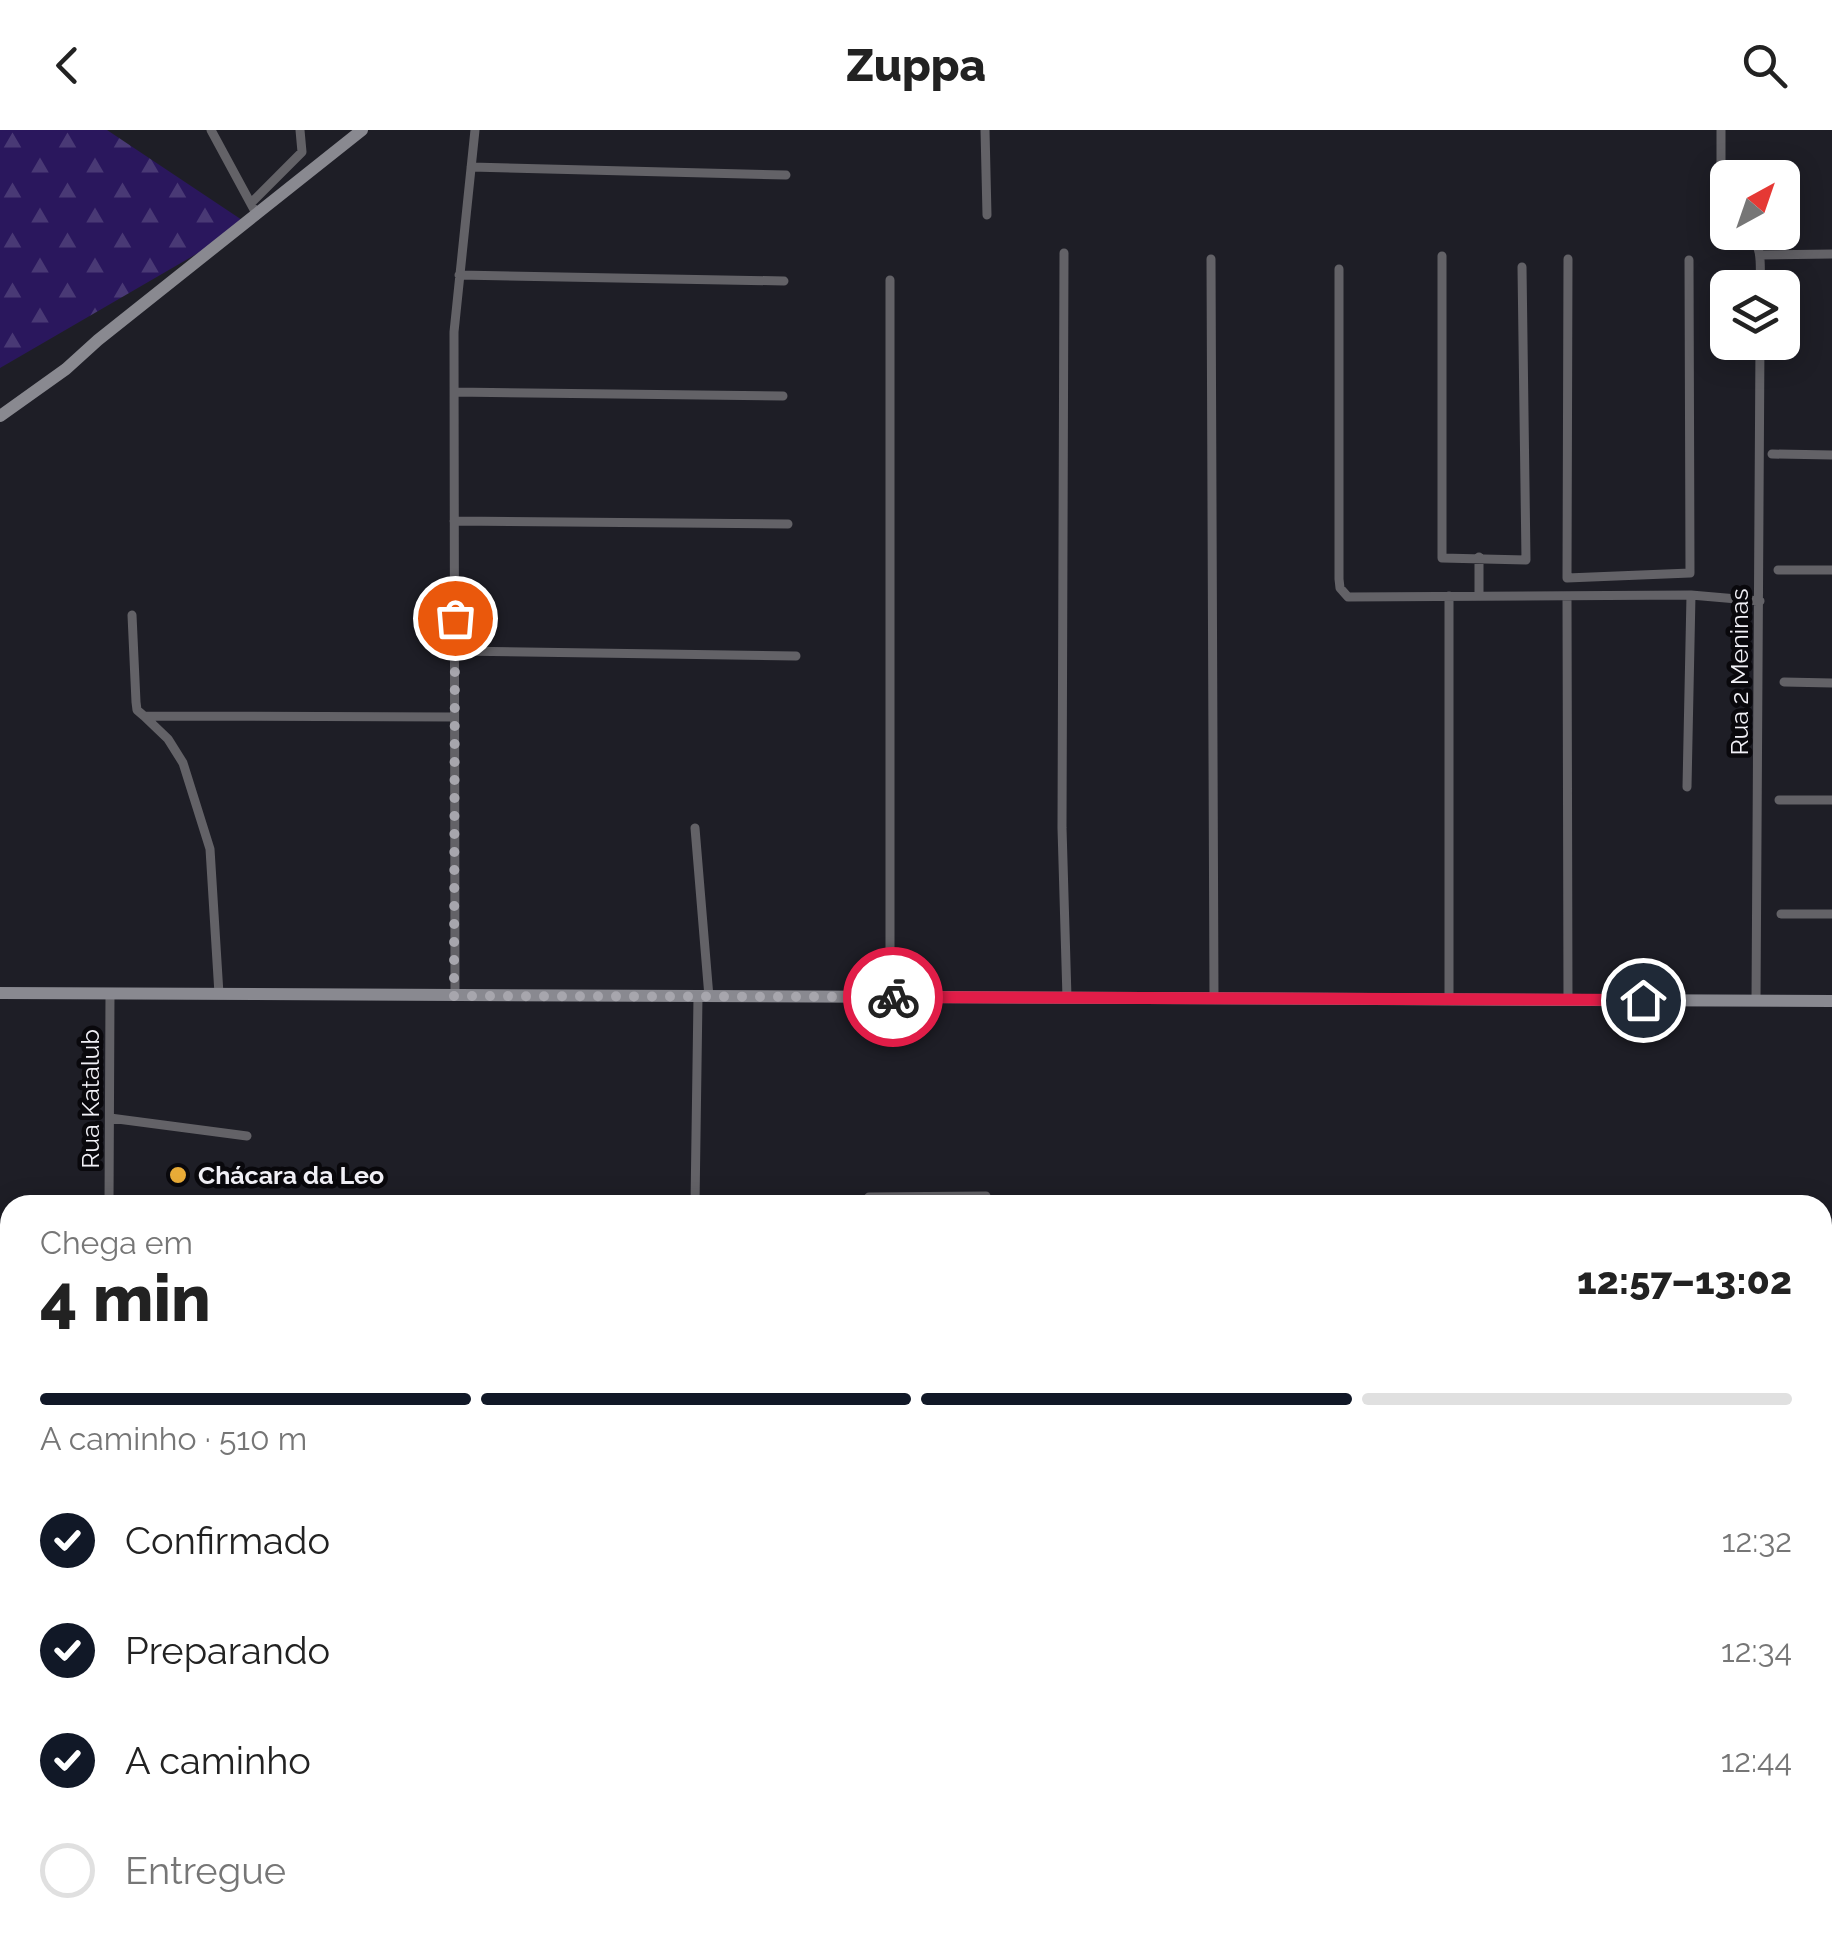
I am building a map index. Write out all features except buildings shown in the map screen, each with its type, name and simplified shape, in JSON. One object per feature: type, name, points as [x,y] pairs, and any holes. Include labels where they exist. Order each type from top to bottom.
[{"type":"main road","points":[[0,416],[66,369],[254,209],[362,130]]},
{"type":"main road","points":[[0,993],[1832,1001]]},
{"type":"street","points":[[211,130],[254,209],[302,152],[300,130]]},
{"type":"street","points":[[454,996],[454,332],[474,130]]},
{"type":"street","points":[[986,130],[987,215]]},
{"type":"street","points":[[1721,130],[1721,160]]},
{"type":"street","points":[[471,168],[786,175]]},
{"type":"street","points":[[1758,250],[1760,270]]},
{"type":"street","points":[[1064,252],[1062,828],[1066,998]]},
{"type":"street","points":[[1760,256],[1832,254]]},
{"type":"street","points":[[1442,256],[1442,558],[1526,560],[1522,267]]},
{"type":"street","points":[[1212,259],[1214,999]]},
{"type":"street","points":[[1568,259],[1567,578],[1690,573],[1689,260]]},
{"type":"street","points":[[1338,268],[1340,588],[1344,593],[1354,598],[1691,595],[1760,601]]},
{"type":"street","points":[[460,275],[784,281]]},
{"type":"street","points":[[890,280],[890,997]]},
{"type":"street","name":"Rua 2 Meninas","points":[[1756,1001],[1760,360]]},
{"type":"street","points":[[454,392],[783,396]]},
{"type":"street","points":[[1772,454],[1832,455]]},
{"type":"street","points":[[454,521],[788,524]]},
{"type":"street","points":[[1479,558],[1479,596]]},
{"type":"street","points":[[1778,570],[1832,570]]},
{"type":"street","points":[[1678,595],[1679,574]]},
{"type":"street","points":[[1687,787],[1691,595]]},
{"type":"street","points":[[1448,1000],[1449,596]]},
{"type":"street","points":[[1567,596],[1568,1000]]},
{"type":"street","points":[[132,615],[137,710],[168,739],[183,763],[210,849],[219,994]]},
{"type":"street","points":[[456,651],[796,656]]},
{"type":"street","points":[[1784,682],[1832,683]]},
{"type":"street","points":[[144,716],[454,717]]},
{"type":"street","points":[[1779,800],[1832,800]]},
{"type":"street","points":[[695,828],[704,997],[695,1195]]},
{"type":"street","points":[[1781,914],[1832,914]]},
{"type":"street","name":"Rua Katalub","points":[[109,1195],[110,994]]},
{"type":"street","points":[[110,1118],[248,1136]]},
{"type":"green space","points":[[0,130],[107,130],[248,224],[0,368]]},
{"type":"way so far","points":[[455,618],[454,996],[893,997]]},
{"type":"place","name":"Chácara da Leo","points":[[178,1175]]},
{"type":"route","points":[[893,997],[1643,1000]]}]
